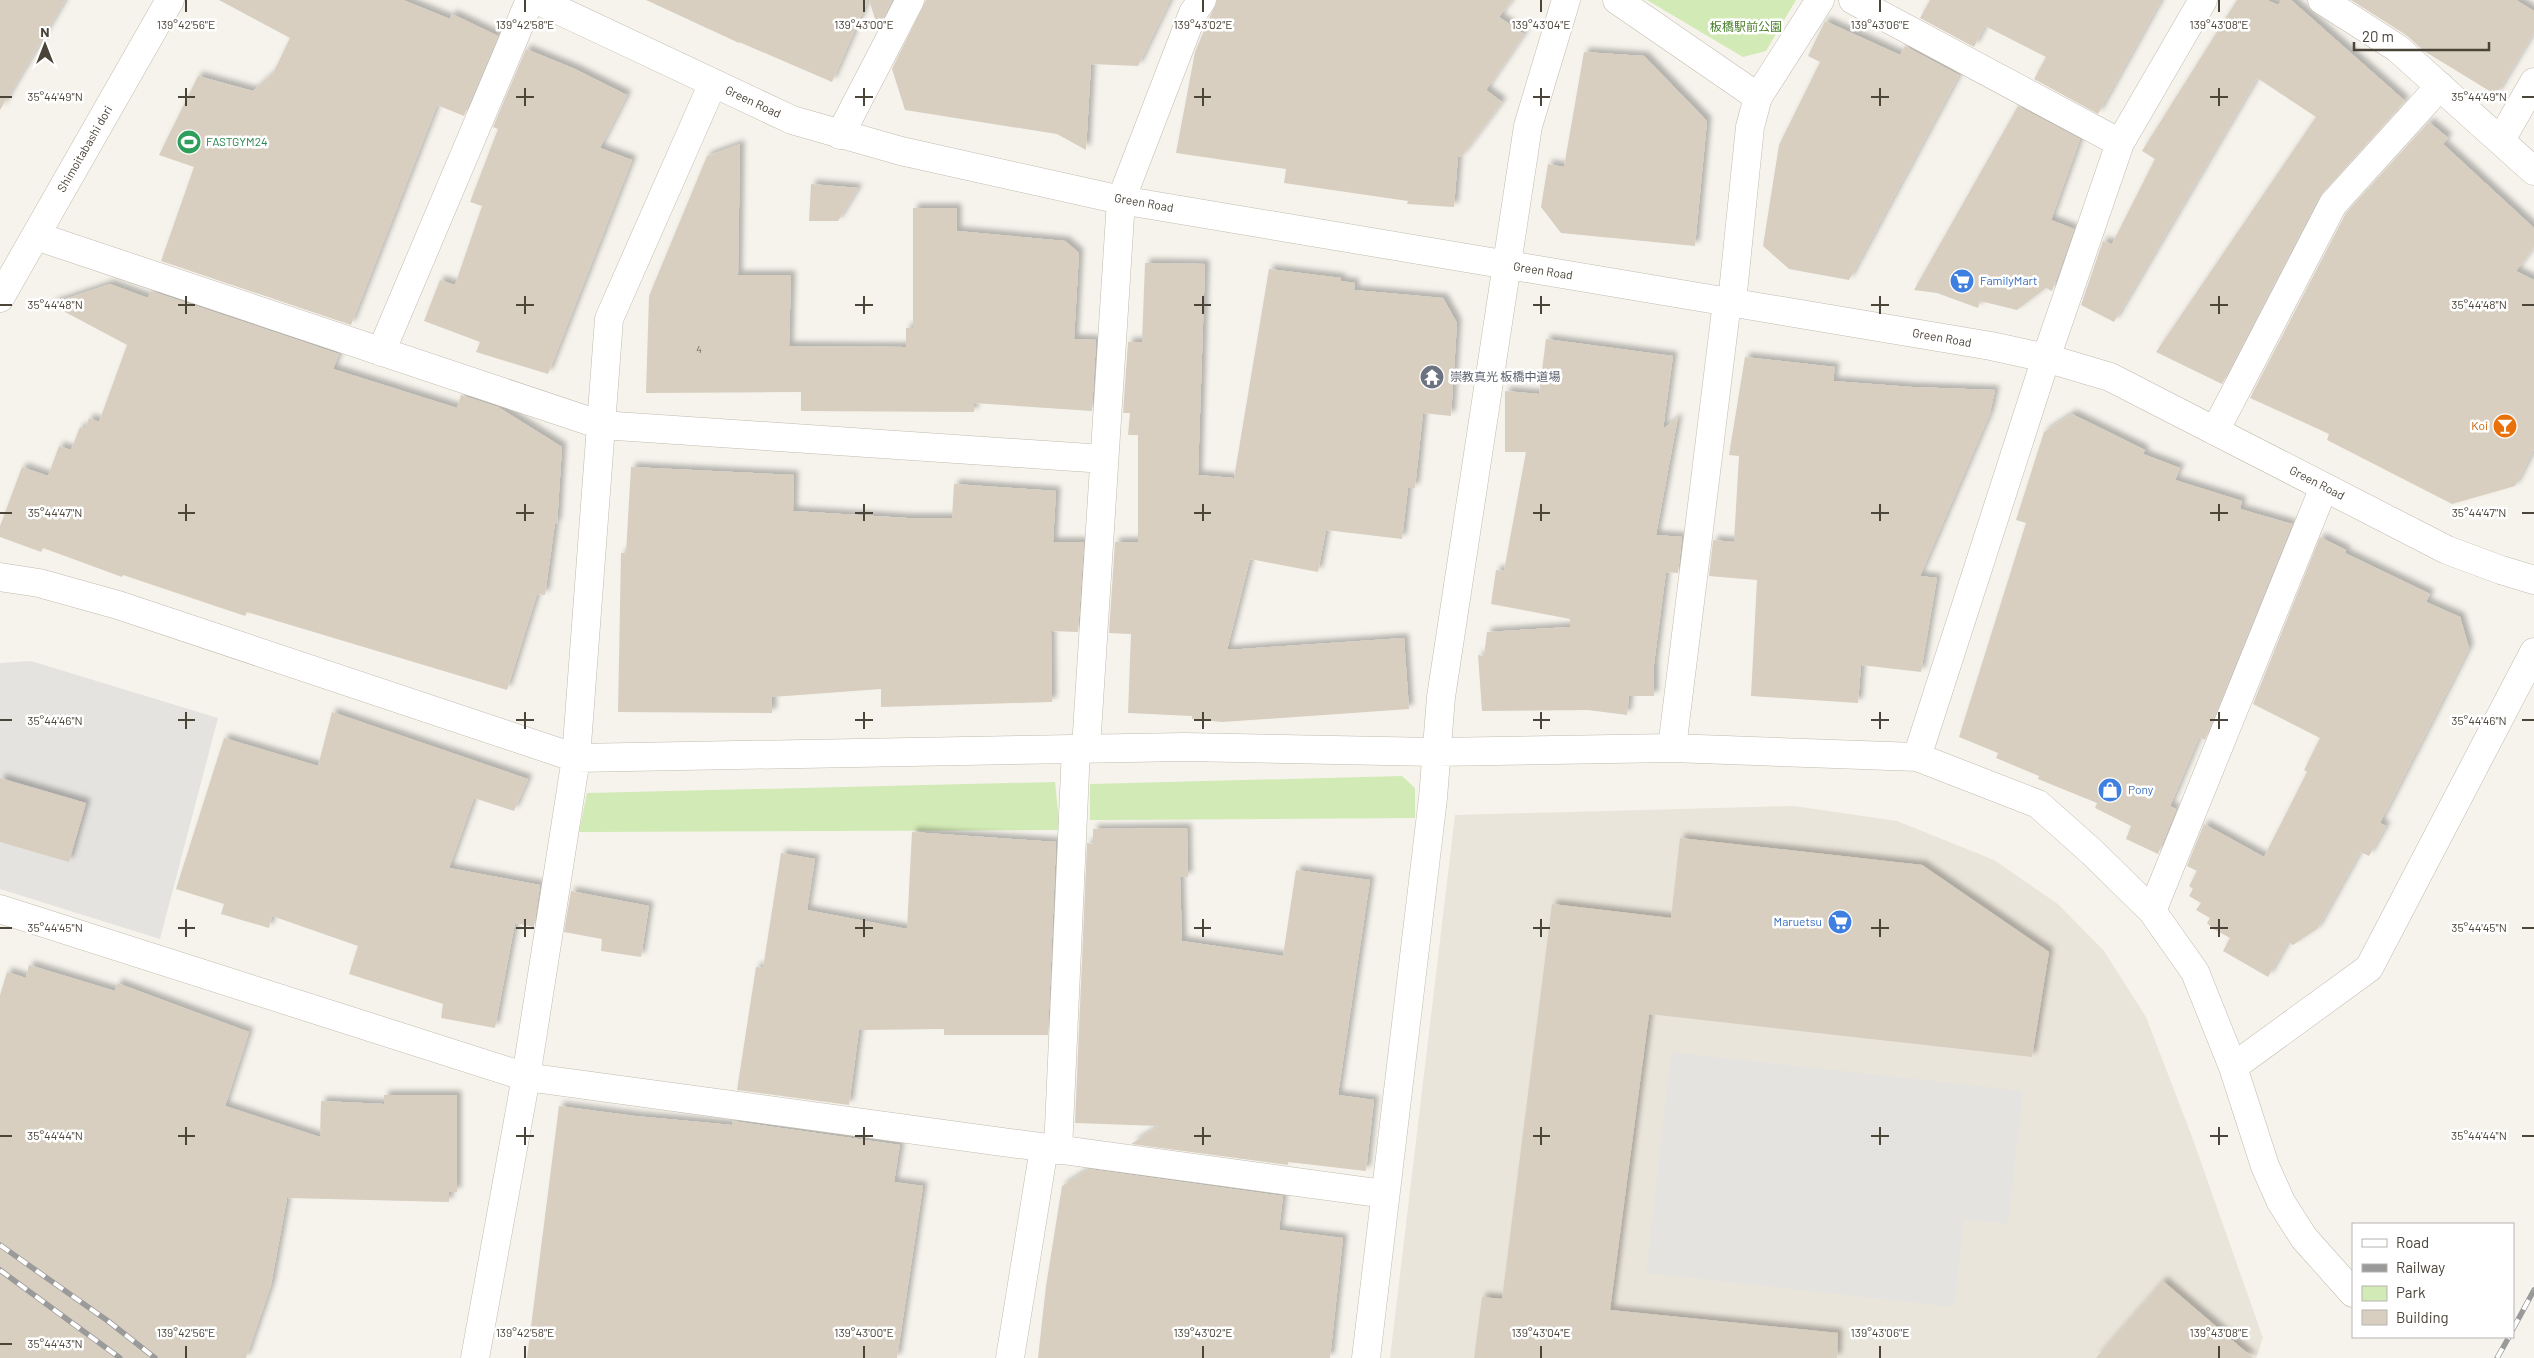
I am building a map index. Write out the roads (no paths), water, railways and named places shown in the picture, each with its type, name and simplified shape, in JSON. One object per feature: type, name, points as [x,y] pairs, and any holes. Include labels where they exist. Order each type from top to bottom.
[{"type":"street","name":"Shimoitabashi dori","points":[[0,298],[170,0]]},
{"type":"street","points":[[381,352],[530,0]]},
{"type":"street","name":"Green Road","points":[[537,0],[792,120],[840,136],[1121,200],[1729,302],[2046,358],[2110,377],[2447,550],[2500,570],[2534,580]]},
{"type":"street","points":[[840,136],[910,0]]},
{"type":"street","points":[[1010,1358],[1051,1149],[1104,459],[1121,200],[1193,13],[1202,0]]},
{"type":"street","points":[[1366,1358],[1432,808],[1443,687],[1528,126],[1566,0]]},
{"type":"street","points":[[1617,0],[1758,97]]},
{"type":"street","points":[[1672,748],[1750,126],[1758,97],[1820,0]]},
{"type":"street","points":[[1853,0],[2120,143]]},
{"type":"street","points":[[1917,757],[2046,358],[2120,143],[2203,0]]},
{"type":"street","points":[[2322,0],[2397,48],[2534,171]]},
{"type":"street","points":[[2500,140],[2534,82]]},
{"type":"street","points":[[475,1358],[526,1077],[576,758],[609,319],[713,83]]},
{"type":"street","points":[[2214,431],[2334,204],[2440,86]]},
{"type":"street","points":[[36,236],[601,425],[1104,459]]},
{"type":"street","points":[[2152,911],[2324,487]]},
{"type":"street","points":[[0,577],[39,584],[118,605],[576,758],[1185,746],[1436,752],[1672,748],[1917,757],[2038,804],[2093,853],[2152,911],[2195,972],[2234,1067],[2265,1166],[2281,1202],[2304,1238],[2352,1292]]},
{"type":"street","points":[[2234,1067],[2369,968],[2534,652]]},
{"type":"street","points":[[0,909],[526,1077],[1385,1194]]},
{"type":"railway","points":[[0,1245],[108,1321],[155,1358]]},
{"type":"railway","points":[[0,1270],[120,1358]]},
{"type":"railway","points":[[2514,1327],[2534,1290]]},
{"type":"railway","points":[[2497,1358],[2508,1338]]},
{"type":"place","name":"FASTGYM24","points":[[189,142]]},
{"type":"place","name":"FamilyMart","points":[[1962,281]]},
{"type":"place","name":"崇教真光 板橋中道場","points":[[1432,377]]},
{"type":"place","name":"Koi","points":[[2505,426]]},
{"type":"place","name":"Pony","points":[[2110,790]]},
{"type":"place","name":"Maruetsu","points":[[1840,922]]},
{"type":"park label","name":"板橋駅前公園","points":[[1746,27]]}]
